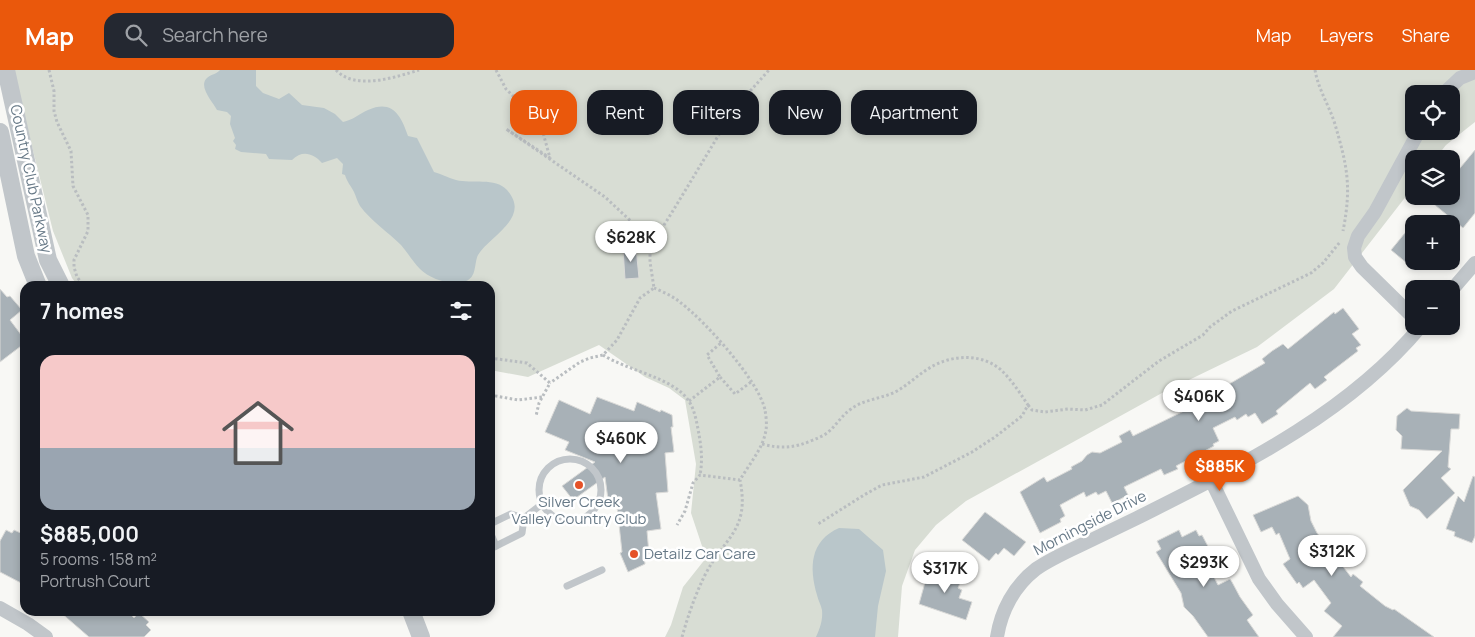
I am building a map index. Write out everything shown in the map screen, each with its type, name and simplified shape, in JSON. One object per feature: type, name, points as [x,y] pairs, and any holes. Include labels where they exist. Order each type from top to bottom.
[{"type":"street","name":"Country Club Parkway","points":[[6,70],[6,98],[46,251],[58,281]]},
{"type":"street","points":[[1453,85],[1460,78],[1475,72]]},
{"type":"street","name":"Country Club Parkway","points":[[0,132],[26,256],[36,281]]},
{"type":"street","points":[[1405,309],[1362,267],[1355,257],[1354,248],[1358,236],[1375,212],[1414,140]]},
{"type":"street","points":[[26,256],[46,251]]},
{"type":"street","points":[[1460,280],[1475,263]]},
{"type":"street","name":"Morningside Drive","points":[[997,637],[1009,600],[1024,579],[1035,570],[1060,555],[1212,480],[1293,434],[1318,417],[1387,363],[1413,335]]},
{"type":"street","points":[[1212,480],[1260,579],[1276,604],[1306,637]]},
{"type":"street","points":[[0,608],[46,637]]},
{"type":"street","points":[[412,616],[421,637]]},
{"type":"lane","points":[[571,458],[580,460],[589,464],[596,471],[602,489],[601,498],[597,507],[582,519],[563,520],[554,516],[542,504],[539,488],[541,478],[545,470],[561,459],[571,458]]},
{"type":"lane","points":[[495,547],[522,533],[524,518],[542,504]]},
{"type":"lane","points":[[495,522],[511,514],[524,518]]},
{"type":"lane","points":[[567,586],[602,570]]},
{"type":"path","points":[[49,70],[54,91],[54,111],[57,122],[71,151],[72,186],[88,215],[88,230],[74,260],[74,267],[80,281]]},
{"type":"path","points":[[336,70],[348,79],[357,81],[391,78],[419,70]]},
{"type":"path","points":[[496,70],[506,89],[542,129],[550,158],[506,129],[605,197],[650,239],[650,262],[654,288]]},
{"type":"path","points":[[650,239],[655,237],[663,226],[735,108],[769,70]]},
{"type":"path","points":[[762,444],[788,448],[812,441],[826,434],[844,414],[854,407],[885,397],[932,366],[958,357],[971,358],[988,363],[999,369],[1032,410],[1045,412],[1068,409],[1086,410],[1102,405],[1159,361],[1203,335],[1210,327],[1232,311],[1311,273],[1323,263],[1341,242],[1348,197],[1346,164],[1334,122],[1315,70]]},
{"type":"path","points":[[1341,242],[1358,236]]},
{"type":"path","points":[[654,288],[680,302],[721,343],[751,382],[765,409],[766,431],[762,444],[740,480],[743,507],[739,523],[735,533],[715,557],[705,575],[697,592],[682,637]]},
{"type":"path","points":[[536,416],[542,397],[550,383],[580,362],[603,355],[617,340],[640,298],[654,288]]},
{"type":"path","points":[[721,343],[707,355],[720,377],[735,394],[751,382]]},
{"type":"path","points":[[603,355],[668,384],[682,392],[689,400],[695,415],[702,461],[700,475],[693,483],[685,511],[677,525]]},
{"type":"path","points":[[495,359],[527,363],[550,383]]},
{"type":"path","points":[[689,400],[720,377]]},
{"type":"path","points":[[495,396],[518,400],[542,397]]},
{"type":"path","points":[[818,524],[882,485],[924,477],[972,452],[1022,416],[1028,405]]},
{"type":"path","points":[[700,475],[740,480]]},
{"type":"shaded area","name":"Silver Creek Valley Country Club","points":[[13,70],[1475,70],[1475,122],[1460,134],[1460,85],[1405,85],[1405,140],[1452,140],[1442,150],[1405,150],[1405,198],[1334,289],[1257,347],[1162,393],[966,501],[936,525],[915,550],[902,586],[898,637],[665,637],[671,625],[683,587],[706,558],[691,513],[696,464],[685,400],[669,388],[645,377],[599,345],[528,377],[495,371],[495,281],[74,281],[53,231]]},
{"type":"shaded area","points":[[220,70],[256,70],[256,86],[263,93],[279,99],[289,93],[302,105],[324,108],[335,114],[343,122],[376,107],[383,106],[389,108],[399,116],[408,136],[417,138],[434,172],[456,180],[490,182],[502,186],[513,200],[515,209],[512,218],[478,255],[474,273],[470,279],[466,281],[442,281],[430,276],[420,269],[401,245],[374,222],[360,206],[345,175],[342,174],[343,164],[337,158],[322,163],[315,157],[307,154],[300,155],[292,160],[269,159],[266,154],[241,152],[235,149],[236,145],[233,141],[235,138],[230,124],[231,116],[227,112],[217,110],[204,87],[206,79]]},
{"type":"shaded area","points":[[839,528],[859,529],[883,550],[886,571],[878,606],[875,637],[816,637],[821,624],[822,608],[814,585],[814,556],[822,540],[829,533]]},
{"type":"building","points":[[1475,150],[1475,213],[1463,228],[1460,226],[1460,215],[1447,215],[1435,205],[1460,205],[1460,168]]},
{"type":"building","points":[[1405,233],[1405,262],[1391,250]]},
{"type":"building","points":[[636,247],[639,278],[625,279],[623,249]]},
{"type":"building","points":[[0,289],[7,297],[10,296],[20,308],[20,312],[10,320],[20,333],[20,347],[0,362]]},
{"type":"building","points":[[1343,308],[1359,329],[1352,334],[1361,345],[1356,348],[1358,351],[1324,377],[1327,380],[1315,389],[1310,383],[1276,411],[1278,414],[1262,424],[1255,413],[1248,417],[1246,414],[1237,420],[1235,417],[1213,428],[1219,441],[1213,444],[1214,446],[1176,466],[1178,469],[1164,475],[1161,469],[1124,487],[1128,495],[1115,502],[1112,503],[1106,491],[1098,495],[1096,492],[1086,497],[1084,492],[1060,505],[1065,516],[1060,519],[1061,522],[1040,533],[1020,492],[1044,477],[1047,482],[1072,469],[1071,467],[1082,461],[1092,452],[1100,453],[1122,442],[1119,436],[1130,430],[1133,436],[1186,410],[1185,407],[1197,401],[1199,406],[1222,395],[1219,390],[1265,363],[1262,359],[1272,351],[1283,344],[1288,349],[1334,312],[1335,314]]},
{"type":"building","points":[[597,397],[634,411],[637,402],[672,415],[673,427],[671,427],[674,452],[665,453],[668,492],[656,493],[661,529],[647,531],[649,554],[644,554],[645,564],[628,572],[620,553],[622,552],[617,506],[609,507],[605,477],[573,500],[562,486],[595,462],[565,450],[569,442],[545,432],[559,400],[590,414]]},
{"type":"building","points":[[1407,408],[1411,411],[1460,414],[1459,429],[1451,429],[1448,467],[1451,469],[1441,478],[1455,493],[1427,519],[1419,510],[1410,506],[1403,490],[1442,451],[1401,449],[1402,436],[1396,430],[1397,416]]},
{"type":"building","points":[[1473,476],[1475,477],[1475,536],[1472,543],[1454,536],[1455,532],[1446,529],[1458,496],[1464,502]]},
{"type":"building","points":[[1298,496],[1308,505],[1311,521],[1317,533],[1351,577],[1353,574],[1363,582],[1360,586],[1385,606],[1394,609],[1434,637],[1333,637],[1342,626],[1324,611],[1331,603],[1314,580],[1303,588],[1299,582],[1297,584],[1283,564],[1290,559],[1279,533],[1276,535],[1272,527],[1261,532],[1253,515]]},
{"type":"building","points":[[985,512],[1026,542],[1014,556],[1004,548],[989,561],[962,540]]},
{"type":"building","points":[[6,530],[12,533],[14,530],[20,533],[20,582],[0,572],[0,541]]},
{"type":"building","points":[[1179,530],[1182,537],[1196,530],[1199,536],[1202,535],[1213,556],[1205,560],[1218,585],[1230,579],[1253,615],[1247,620],[1259,637],[1208,637],[1184,607],[1181,593],[1156,552],[1161,549],[1157,541]]},
{"type":"building","points":[[929,568],[962,578],[958,588],[962,590],[959,598],[972,602],[966,620],[919,604]]},
{"type":"building","points":[[65,616],[132,616],[134,618],[142,616],[149,622],[146,625],[151,630],[144,637],[89,637]]},
{"type":"place","name":"Silver Creek Valley Country Club","points":[[579,485]]},
{"type":"place","name":"Detailz Car Care","points":[[634,554]]}]
